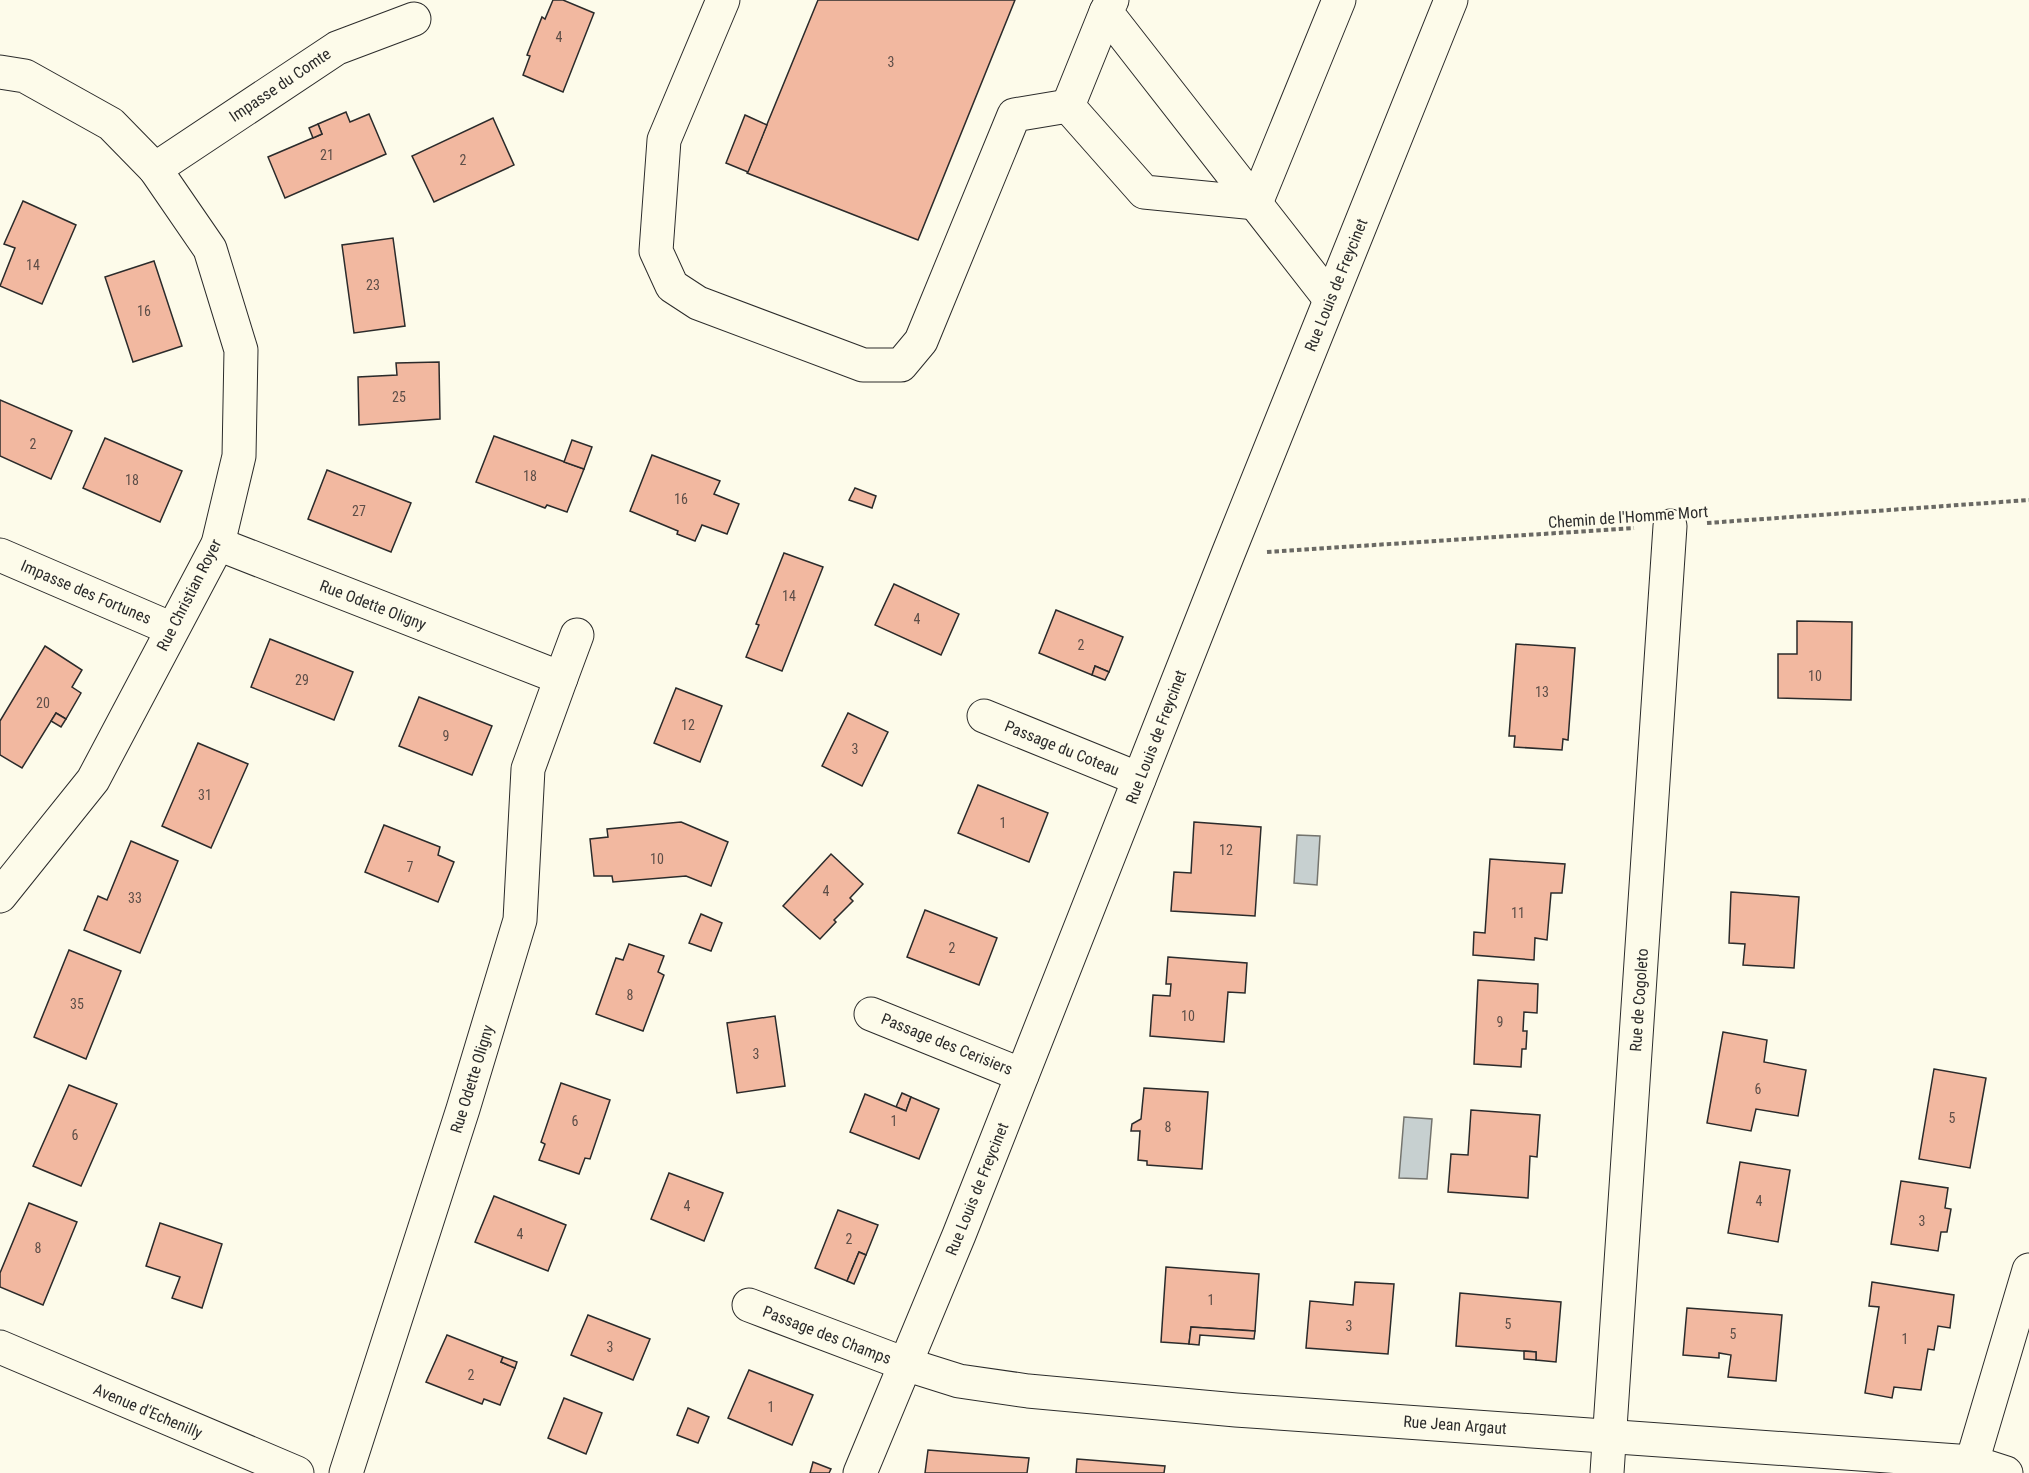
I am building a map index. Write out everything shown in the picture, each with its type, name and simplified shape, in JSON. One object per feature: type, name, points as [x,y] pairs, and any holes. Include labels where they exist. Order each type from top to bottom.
[{"type":"street","points":[[723,0],[664,140],[656,251],[672,286],[698,303],[863,365],[901,365],[921,341],[1014,115],[1068,106]]},
{"type":"street","points":[[1256,204],[1339,0]]},
{"type":"street","name":"Rue Louis de Freycinet","points":[[860,1473],[1022,1075],[1451,0]]},
{"type":"street","points":[[1068,106],[1109,6]]},
{"type":"street","points":[[1109,6],[1256,204],[1330,299]]},
{"type":"street","name":"Impasse du Comte","points":[[155,169],[337,48],[414,19]]},
{"type":"street","name":"Rue Christian Royer","points":[[0,72],[25,76],[111,124],[155,169],[210,249],[241,350],[239,456],[218,544],[93,780],[0,896]]},
{"type":"street","points":[[1068,106],[1144,192],[1256,204]]},
{"type":"street","name":"Rue de Cogoleto","points":[[1607,1473],[1670,526]]},
{"type":"street","name":"Rue Odette Oligny","points":[[218,544],[561,678]]},
{"type":"street","name":"Impasse des Fortunes","points":[[0,555],[172,629]]},
{"type":"street","name":"Rue Odette Oligny","points":[[346,1473],[456,1132],[520,920],[528,769],[577,635]]},
{"type":"street","name":"Passage du Coteau","points":[[984,716],[1139,779]]},
{"type":"street","name":"Passage des Cerisiers","points":[[871,1014],[1022,1075]]},
{"type":"street","points":[[1972,1462],[2029,1270]]},
{"type":"street","name":"Passage des Champs","points":[[749,1305],[905,1364]]},
{"type":"street","name":"Avenue d'Echenilly","points":[[0,1347],[297,1473]]},
{"type":"street","name":"Rue Jean Argaut","points":[[905,1364],[959,1382],[1029,1391],[1248,1411],[1972,1462],[2006,1473]]},
{"type":"path","name":"Chemin de l'Homme Mort","points":[[1228,554],[2029,500]]},
{"type":"shaded area","points":[[1297,835],[1320,836],[1317,885],[1294,883]]},
{"type":"shaded area","points":[[1404,1117],[1432,1119],[1427,1179],[1399,1178]]},
{"type":"building","points":[[553,0],[563,0],[594,13],[563,92],[523,75],[530,56],[527,55],[542,17],[545,19]]},
{"type":"building","points":[[818,0],[1015,0],[918,240],[747,173]]},
{"type":"building","points":[[346,112],[350,122],[369,114],[386,154],[285,198],[268,157],[322,134],[318,124]]},
{"type":"building","points":[[745,115],[767,125],[748,172],[726,163]]},
{"type":"building","points":[[493,118],[514,165],[434,202],[412,156]]},
{"type":"building","points":[[318,124],[322,134],[313,138],[309,128]]},
{"type":"building","points":[[23,201],[76,225],[42,304],[0,286],[15,248],[4,244]]},
{"type":"building","points":[[393,238],[405,326],[354,333],[342,245]]},
{"type":"building","points":[[154,261],[182,346],[133,362],[105,277]]},
{"type":"building","points":[[439,362],[440,419],[359,425],[358,377],[397,375],[396,363]]},
{"type":"building","points":[[0,400],[72,431],[51,479],[0,456]]},
{"type":"building","points":[[494,436],[584,469],[567,512],[547,505],[545,508],[476,482]]},
{"type":"building","points":[[105,438],[182,471],[160,522],[83,488]]},
{"type":"building","points":[[572,440],[592,447],[584,469],[564,462]]},
{"type":"building","points":[[652,455],[720,481],[714,494],[739,504],[727,534],[702,525],[695,541],[677,534],[678,531],[630,511]]},
{"type":"building","points":[[327,470],[411,503],[391,552],[308,519]]},
{"type":"building","points":[[855,488],[876,496],[872,508],[849,500]]},
{"type":"building","points":[[784,553],[823,567],[782,671],[746,657],[759,625],[756,624]]},
{"type":"building","points":[[894,584],[959,614],[941,655],[875,625]]},
{"type":"building","points":[[1056,610],[1123,637],[1109,672],[1095,666],[1092,675],[1039,653]]},
{"type":"building","points":[[1797,621],[1852,622],[1851,700],[1778,698],[1778,654],[1797,654]]},
{"type":"building","points":[[270,639],[353,672],[334,720],[251,687]]},
{"type":"building","points":[[1516,644],[1575,648],[1568,740],[1563,739],[1562,750],[1514,747],[1515,736],[1509,736]]},
{"type":"building","points":[[45,646],[82,670],[72,687],[81,693],[66,719],[56,713],[22,768],[0,755],[0,721]]},
{"type":"building","points":[[1095,666],[1109,672],[1105,680],[1092,675]]},
{"type":"building","points":[[676,688],[722,706],[700,762],[654,743]]},
{"type":"building","points":[[419,697],[492,726],[472,775],[399,746]]},
{"type":"building","points":[[56,713],[66,719],[61,727],[51,721]]},
{"type":"building","points":[[848,713],[888,732],[862,786],[822,766]]},
{"type":"building","points":[[198,743],[248,764],[211,848],[162,826]]},
{"type":"building","points":[[978,785],[1048,813],[1029,862],[958,833]]},
{"type":"building","points":[[681,822],[728,842],[711,886],[686,876],[613,882],[612,876],[594,876],[590,839],[608,837],[607,829]]},
{"type":"building","points":[[1194,822],[1261,827],[1255,916],[1171,911],[1174,872],[1191,873]]},
{"type":"building","points":[[384,825],[440,847],[438,855],[454,862],[438,902],[365,872]]},
{"type":"building","points":[[131,841],[178,861],[140,953],[84,930],[98,896],[107,900]]},
{"type":"building","points":[[831,854],[863,884],[850,898],[853,901],[834,920],[836,922],[820,939],[783,906]]},
{"type":"building","points":[[1490,859],[1565,864],[1562,893],[1551,893],[1547,940],[1535,938],[1534,960],[1473,955],[1474,932],[1485,933]]},
{"type":"building","points":[[1731,892],[1799,897],[1794,968],[1743,965],[1745,944],[1729,943]]},
{"type":"building","points":[[925,910],[997,938],[979,985],[907,957]]},
{"type":"building","points":[[701,914],[722,923],[711,951],[689,943]]},
{"type":"building","points":[[629,944],[664,956],[658,972],[664,975],[643,1031],[596,1014],[616,958],[623,960]]},
{"type":"building","points":[[69,950],[121,971],[86,1059],[34,1037]]},
{"type":"building","points":[[1168,957],[1247,963],[1245,993],[1228,992],[1224,1042],[1150,1036],[1153,995],[1170,996],[1171,984],[1166,984]]},
{"type":"building","points":[[1478,980],[1538,984],[1537,1013],[1524,1012],[1523,1031],[1527,1031],[1526,1049],[1522,1049],[1521,1067],[1474,1064]]},
{"type":"building","points":[[775,1016],[785,1086],[737,1093],[727,1023]]},
{"type":"building","points":[[1723,1032],[1767,1040],[1764,1062],[1806,1070],[1798,1116],[1756,1109],[1751,1131],[1707,1123]]},
{"type":"building","points":[[1934,1069],[1986,1078],[1970,1168],[1919,1159]]},
{"type":"building","points":[[561,1083],[610,1100],[590,1159],[585,1158],[579,1174],[539,1160],[545,1144],[541,1142]]},
{"type":"building","points":[[69,1085],[117,1104],[81,1186],[33,1166]]},
{"type":"building","points":[[1144,1088],[1208,1092],[1202,1169],[1147,1165],[1147,1161],[1138,1160],[1140,1131],[1131,1131],[1132,1124],[1141,1119]]},
{"type":"building","points":[[902,1093],[911,1097],[906,1111],[896,1107]]},
{"type":"building","points":[[865,1094],[906,1111],[911,1097],[939,1109],[919,1159],[850,1132]]},
{"type":"building","points":[[1471,1110],[1540,1115],[1537,1157],[1530,1156],[1528,1198],[1448,1192],[1451,1154],[1468,1155]]},
{"type":"building","points":[[1740,1162],[1790,1170],[1778,1242],[1728,1233]]},
{"type":"building","points":[[669,1173],[723,1193],[704,1241],[651,1219]]},
{"type":"building","points":[[1901,1181],[1948,1188],[1945,1208],[1951,1209],[1947,1232],[1941,1232],[1938,1251],[1891,1244]]},
{"type":"building","points":[[494,1196],[566,1225],[548,1271],[475,1242]]},
{"type":"building","points":[[29,1203],[77,1222],[43,1305],[0,1287],[0,1273]]},
{"type":"building","points":[[838,1210],[878,1225],[866,1255],[859,1252],[847,1281],[815,1268]]},
{"type":"building","points":[[160,1223],[222,1244],[202,1308],[172,1298],[180,1277],[146,1266]]},
{"type":"building","points":[[859,1252],[866,1255],[854,1284],[847,1281]]},
{"type":"building","points":[[1166,1267],[1259,1274],[1255,1331],[1191,1327],[1189,1344],[1161,1342]]},
{"type":"building","points":[[1355,1282],[1394,1284],[1388,1354],[1306,1348],[1310,1301],[1353,1305]]},
{"type":"building","points":[[1872,1282],[1954,1295],[1950,1328],[1938,1326],[1934,1350],[1928,1349],[1921,1390],[1894,1387],[1892,1398],[1865,1393],[1879,1307],[1869,1306]]},
{"type":"building","points":[[1460,1293],[1561,1302],[1556,1362],[1536,1360],[1536,1352],[1456,1346]]},
{"type":"building","points":[[1687,1308],[1782,1315],[1776,1381],[1728,1377],[1731,1355],[1719,1353],[1719,1358],[1683,1355]]},
{"type":"building","points":[[588,1315],[650,1339],[633,1380],[571,1355]]},
{"type":"building","points":[[1191,1327],[1255,1331],[1254,1339],[1200,1335],[1199,1345],[1189,1344]]},
{"type":"building","points":[[447,1335],[503,1357],[501,1362],[515,1368],[500,1405],[484,1399],[482,1404],[426,1382]]},
{"type":"building","points":[[1524,1351],[1536,1352],[1536,1360],[1524,1359]]},
{"type":"building","points":[[503,1357],[517,1362],[515,1368],[501,1362]]},
{"type":"building","points":[[749,1370],[813,1395],[792,1445],[728,1418]]},
{"type":"building","points":[[564,1398],[602,1413],[586,1454],[548,1438]]},
{"type":"building","points":[[688,1408],[709,1417],[698,1443],[677,1435]]},
{"type":"building","points":[[928,1450],[1029,1458],[1027,1473],[925,1473]]},
{"type":"building","points":[[1077,1459],[1165,1466],[1164,1473],[1076,1473]]},
{"type":"building","points":[[813,1462],[831,1469],[829,1473],[810,1473]]}]
